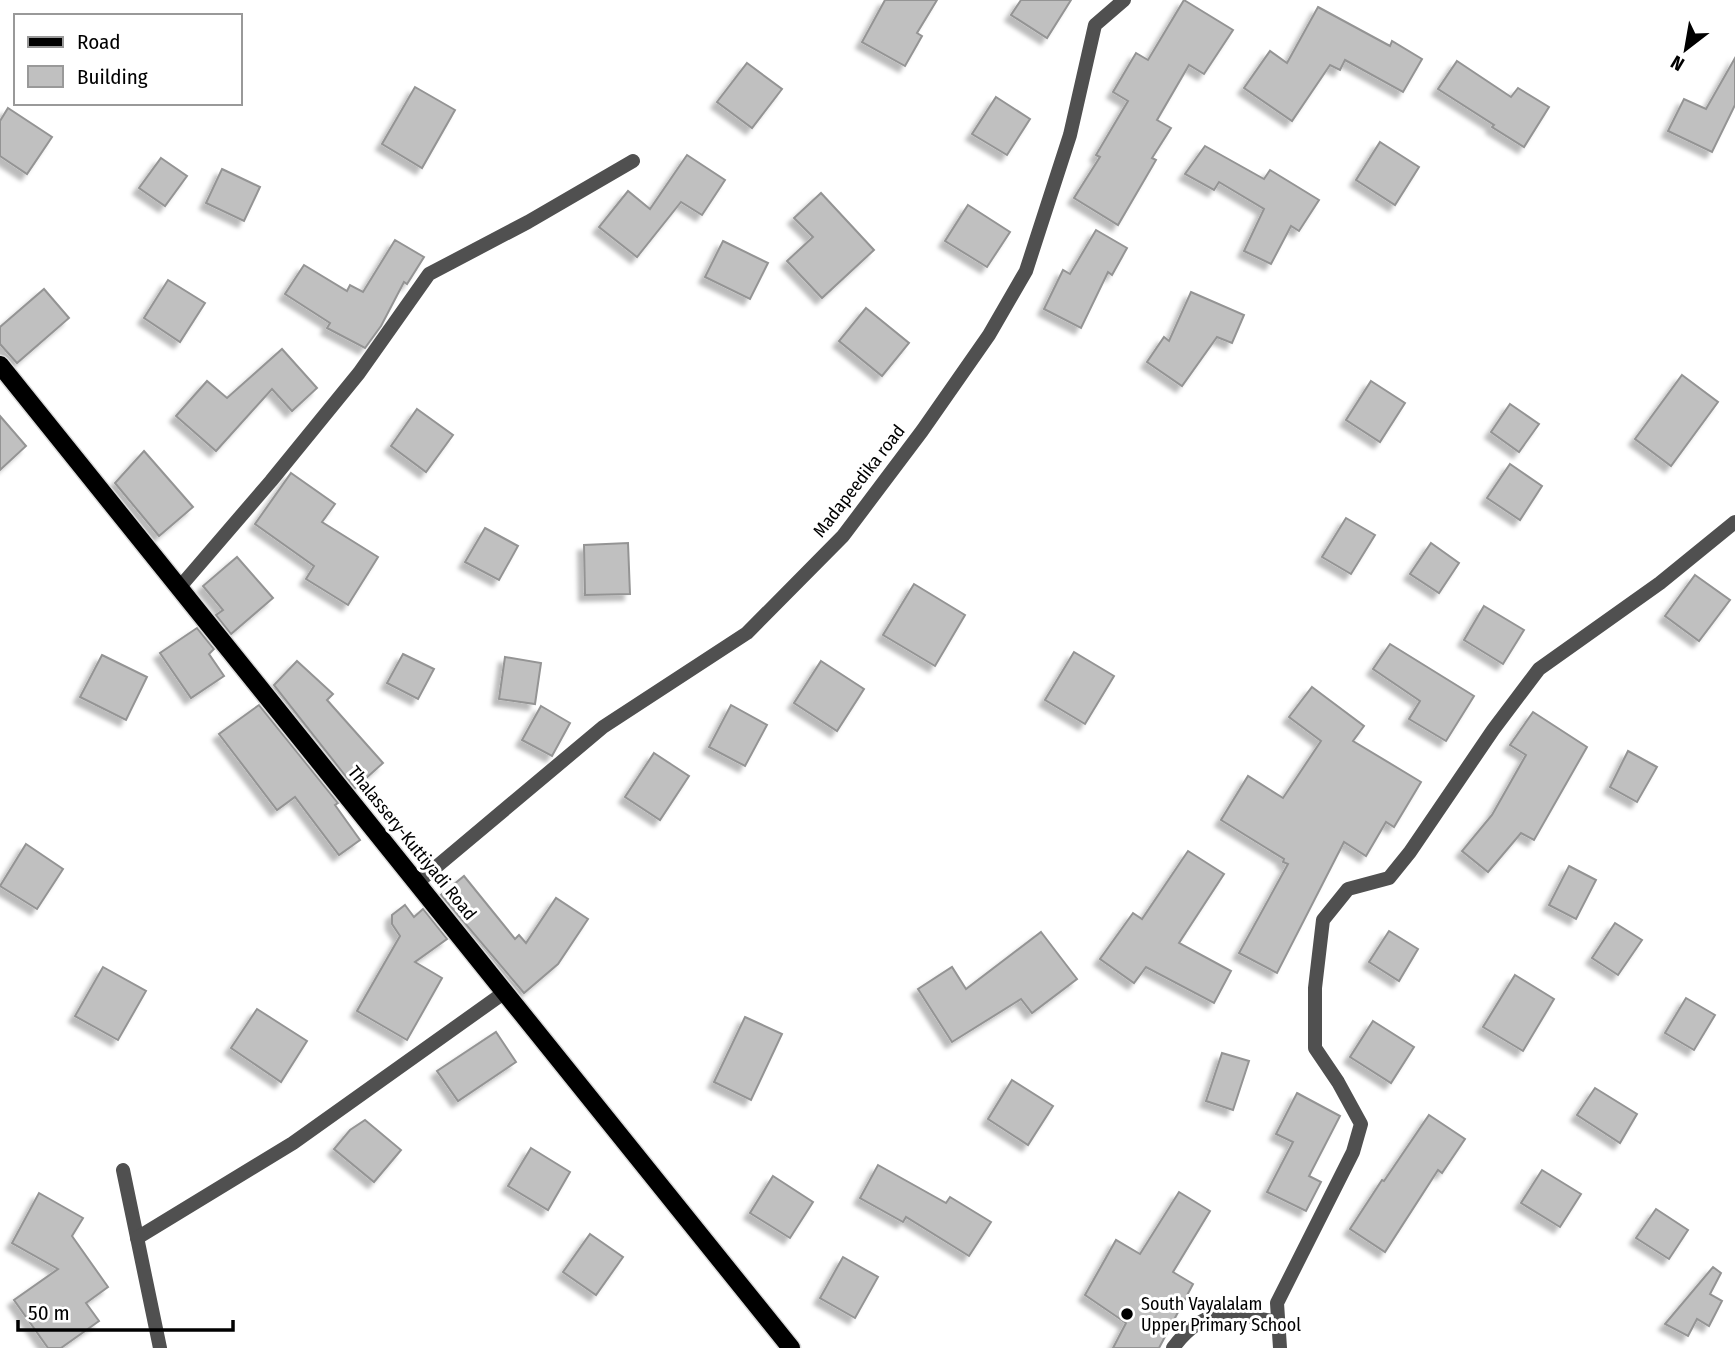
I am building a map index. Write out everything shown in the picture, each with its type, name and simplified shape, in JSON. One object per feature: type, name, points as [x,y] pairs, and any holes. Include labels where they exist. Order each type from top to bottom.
[{"type":"main road","name":"Thalassery-Kuttiyadi Road","points":[[0,365],[791,1348]]},
{"type":"street","name":"Madapeedika road","points":[[417,883],[603,727],[747,634],[843,536],[922,431],[989,335],[1026,271],[1070,135],[1095,26],[1124,0]]},
{"type":"street","points":[[179,588],[359,373],[429,274],[528,222],[633,161]]},
{"type":"street","points":[[1280,1348],[1277,1303],[1353,1152],[1361,1124],[1315,1048],[1315,988],[1323,920],[1348,889],[1389,878],[1539,668],[1660,583],[1735,522]]},
{"type":"street","points":[[137,1238],[293,1143],[505,992]]},
{"type":"street","points":[[123,1170],[160,1348]]},
{"type":"street","points":[[1173,1348],[1185,1332],[1207,1317],[1239,1315],[1277,1322]]},
{"type":"building","points":[[885,0],[937,0],[917,33],[922,36],[905,66],[862,42]]},
{"type":"building","points":[[1021,0],[1071,0],[1047,38],[1011,15]]},
{"type":"building","points":[[1184,0],[1233,30],[1204,74],[1189,65],[1157,120],[1171,128],[1152,158],[1156,160],[1118,225],[1074,198],[1100,157],[1096,155],[1128,101],[1113,92],[1136,53],[1148,60]]},
{"type":"building","points":[[1318,7],[1390,46],[1392,41],[1422,59],[1403,92],[1345,60],[1340,70],[1330,65],[1292,121],[1244,88],[1270,51],[1287,63]]},
{"type":"building","points":[[1735,58],[1735,105],[1712,152],[1668,131],[1684,99],[1706,109]]},
{"type":"building","points":[[1457,61],[1511,97],[1518,88],[1549,107],[1524,147],[1438,89]]},
{"type":"building","points":[[747,63],[782,89],[752,128],[717,102]]},
{"type":"building","points":[[415,87],[455,110],[422,168],[382,144]]},
{"type":"building","points":[[996,97],[1030,119],[1007,155],[972,134]]},
{"type":"building","points":[[8,108],[52,137],[27,174],[0,156],[0,121]]},
{"type":"building","points":[[1380,142],[1419,167],[1395,205],[1356,180]]},
{"type":"building","points":[[1205,146],[1264,179],[1270,170],[1319,200],[1299,231],[1291,226],[1271,264],[1244,251],[1264,209],[1219,182],[1214,190],[1185,174]]},
{"type":"building","points":[[687,155],[725,180],[702,215],[681,202],[637,257],[599,227],[628,191],[650,209]]},
{"type":"building","points":[[161,158],[187,176],[165,206],[139,188]]},
{"type":"building","points":[[222,169],[260,187],[244,221],[206,203]]},
{"type":"building","points":[[821,193],[874,250],[822,298],[787,261],[813,237],[794,218]]},
{"type":"building","points":[[968,205],[1010,232],[987,267],[945,241]]},
{"type":"building","points":[[1096,230],[1127,248],[1112,275],[1108,272],[1081,328],[1044,309],[1063,270],[1070,274]]},
{"type":"building","points":[[395,240],[424,257],[407,284],[404,282],[381,326],[365,348],[327,328],[330,323],[285,294],[304,265],[347,291],[350,285],[363,292]]},
{"type":"building","points":[[723,241],[768,263],[750,299],[705,277]]},
{"type":"building","points":[[168,280],[205,303],[180,342],[144,318]]},
{"type":"building","points":[[44,289],[69,318],[17,363],[0,344],[0,327]]},
{"type":"building","points":[[1191,292],[1244,315],[1232,343],[1217,337],[1182,386],[1147,362],[1164,337],[1169,341]]},
{"type":"building","points":[[866,308],[909,343],[882,376],[839,341]]},
{"type":"building","points":[[282,349],[317,388],[292,411],[272,389],[216,451],[176,416],[207,381],[227,398]]},
{"type":"building","points":[[1682,375],[1718,402],[1671,466],[1635,439]]},
{"type":"building","points":[[1371,381],[1405,403],[1380,442],[1346,420]]},
{"type":"building","points":[[1510,404],[1539,424],[1519,452],[1491,432]]},
{"type":"building","points":[[417,409],[453,435],[426,472],[391,446]]},
{"type":"building","points":[[0,416],[26,446],[0,470]]},
{"type":"building","points":[[144,451],[193,507],[159,536],[115,483]]},
{"type":"building","points":[[1510,464],[1542,486],[1520,520],[1487,498]]},
{"type":"building","points":[[291,473],[335,504],[322,522],[378,557],[348,605],[306,579],[314,566],[255,524]]},
{"type":"building","points":[[1346,518],[1375,535],[1351,574],[1322,557]]},
{"type":"building","points":[[485,528],[518,546],[499,580],[465,562]]},
{"type":"building","points":[[628,543],[630,594],[585,595],[584,545]]},
{"type":"building","points":[[1431,543],[1459,563],[1439,593],[1410,574]]},
{"type":"building","points":[[237,557],[273,598],[231,634],[216,615],[223,610],[203,586]]},
{"type":"building","points":[[1695,575],[1730,600],[1699,641],[1665,616]]},
{"type":"building","points":[[914,584],[965,615],[935,666],[883,635]]},
{"type":"building","points":[[1484,606],[1524,630],[1503,664],[1464,640]]},
{"type":"building","points":[[197,628],[214,649],[209,654],[224,676],[191,698],[160,653]]},
{"type":"building","points":[[1390,644],[1474,696],[1446,741],[1409,719],[1420,701],[1373,669]]},
{"type":"building","points":[[1074,652],[1114,676],[1085,724],[1045,700]]},
{"type":"building","points":[[403,654],[434,669],[418,699],[387,683]]},
{"type":"building","points":[[102,655],[147,677],[126,720],[80,697]]},
{"type":"building","points":[[505,657],[541,663],[535,704],[499,699]]},
{"type":"building","points":[[297,661],[333,694],[327,700],[383,763],[355,788],[274,685]]},
{"type":"building","points":[[821,661],[864,689],[837,731],[794,703]]},
{"type":"building","points":[[1312,687],[1364,726],[1353,741],[1421,782],[1394,827],[1386,822],[1366,856],[1344,842],[1277,973],[1239,953],[1288,864],[1221,820],[1248,776],[1283,798],[1321,741],[1289,717]]},
{"type":"building","points":[[259,705],[338,803],[335,805],[360,840],[339,855],[295,797],[277,810],[219,734]]},
{"type":"building","points":[[731,705],[767,725],[745,766],[709,747]]},
{"type":"building","points":[[541,706],[570,723],[552,756],[522,740]]},
{"type":"building","points":[[1533,712],[1587,747],[1534,840],[1521,833],[1488,872],[1462,851],[1492,815],[1526,755],[1510,745]]},
{"type":"building","points":[[1628,751],[1657,767],[1637,802],[1610,787]]},
{"type":"building","points":[[654,753],[689,776],[660,820],[625,797]]},
{"type":"building","points":[[26,844],[63,869],[37,909],[0,886]]},
{"type":"building","points":[[1188,851],[1224,874],[1179,943],[1231,971],[1214,1003],[1146,967],[1134,983],[1100,959],[1133,913],[1142,919]]},
{"type":"building","points":[[1569,866],[1596,880],[1576,919],[1549,905]]},
{"type":"building","points":[[464,876],[515,939],[519,935],[526,943],[556,898],[588,919],[558,964],[524,993],[441,895]]},
{"type":"building","points":[[405,905],[414,917],[423,909],[447,939],[415,962],[442,978],[407,1040],[357,1011],[400,936],[392,924],[392,915]]},
{"type":"building","points":[[1615,923],[1642,940],[1618,975],[1592,958]]},
{"type":"building","points":[[1389,931],[1418,949],[1399,981],[1369,962]]},
{"type":"building","points":[[1041,932],[1077,979],[1032,1013],[1021,999],[952,1042],[918,989],[952,967],[966,989]]},
{"type":"building","points":[[103,967],[146,991],[118,1040],[75,1016]]},
{"type":"building","points":[[1515,975],[1554,999],[1523,1051],[1483,1027]]},
{"type":"building","points":[[1686,998],[1715,1015],[1694,1050],[1665,1033]]},
{"type":"building","points":[[257,1009],[307,1041],[281,1082],[231,1048]]},
{"type":"building","points":[[745,1017],[782,1034],[751,1100],[714,1082]]},
{"type":"building","points":[[1373,1021],[1414,1047],[1391,1083],[1350,1057]]},
{"type":"building","points":[[496,1032],[516,1062],[458,1101],[437,1071]]},
{"type":"building","points":[[1222,1053],[1249,1061],[1233,1110],[1206,1101]]},
{"type":"building","points":[[1012,1080],[1053,1106],[1028,1145],[988,1119]]},
{"type":"building","points":[[1595,1088],[1637,1114],[1620,1143],[1577,1115]]},
{"type":"building","points":[[1297,1093],[1340,1116],[1309,1176],[1321,1182],[1306,1211],[1267,1192],[1293,1142],[1276,1134]]},
{"type":"building","points":[[1429,1115],[1465,1139],[1442,1173],[1438,1170],[1385,1252],[1350,1229]]},
{"type":"building","points":[[365,1120],[401,1150],[374,1182],[334,1149],[350,1130]]},
{"type":"building","points":[[531,1148],[570,1172],[548,1210],[508,1186]]},
{"type":"building","points":[[878,1165],[946,1203],[950,1197],[991,1222],[969,1256],[906,1217],[903,1222],[860,1198]]},
{"type":"building","points":[[1542,1170],[1581,1194],[1560,1227],[1521,1203]]},
{"type":"building","points":[[773,1176],[813,1202],[790,1238],[750,1213]]},
{"type":"building","name":"South Vayalalam Upper Primary School","points":[[1179,1192],[1210,1211],[1173,1272],[1193,1284],[1159,1348],[1113,1348],[1126,1323],[1085,1295],[1116,1240],[1140,1254]]},
{"type":"building","points":[[39,1193],[83,1218],[72,1236],[108,1287],[86,1303],[99,1321],[61,1348],[48,1348],[14,1300],[58,1269],[12,1243]]},
{"type":"building","points":[[1656,1209],[1688,1230],[1669,1259],[1636,1238]]},
{"type":"building","points":[[590,1234],[623,1257],[596,1295],[563,1272]]},
{"type":"building","points":[[843,1257],[878,1277],[855,1318],[820,1298]]},
{"type":"building","points":[[1713,1267],[1721,1273],[1710,1294],[1722,1301],[1709,1326],[1697,1319],[1688,1336],[1665,1324]]},
{"type":"place","name":"South Vayalalam Upper Primary School","points":[[1127,1314]]}]
